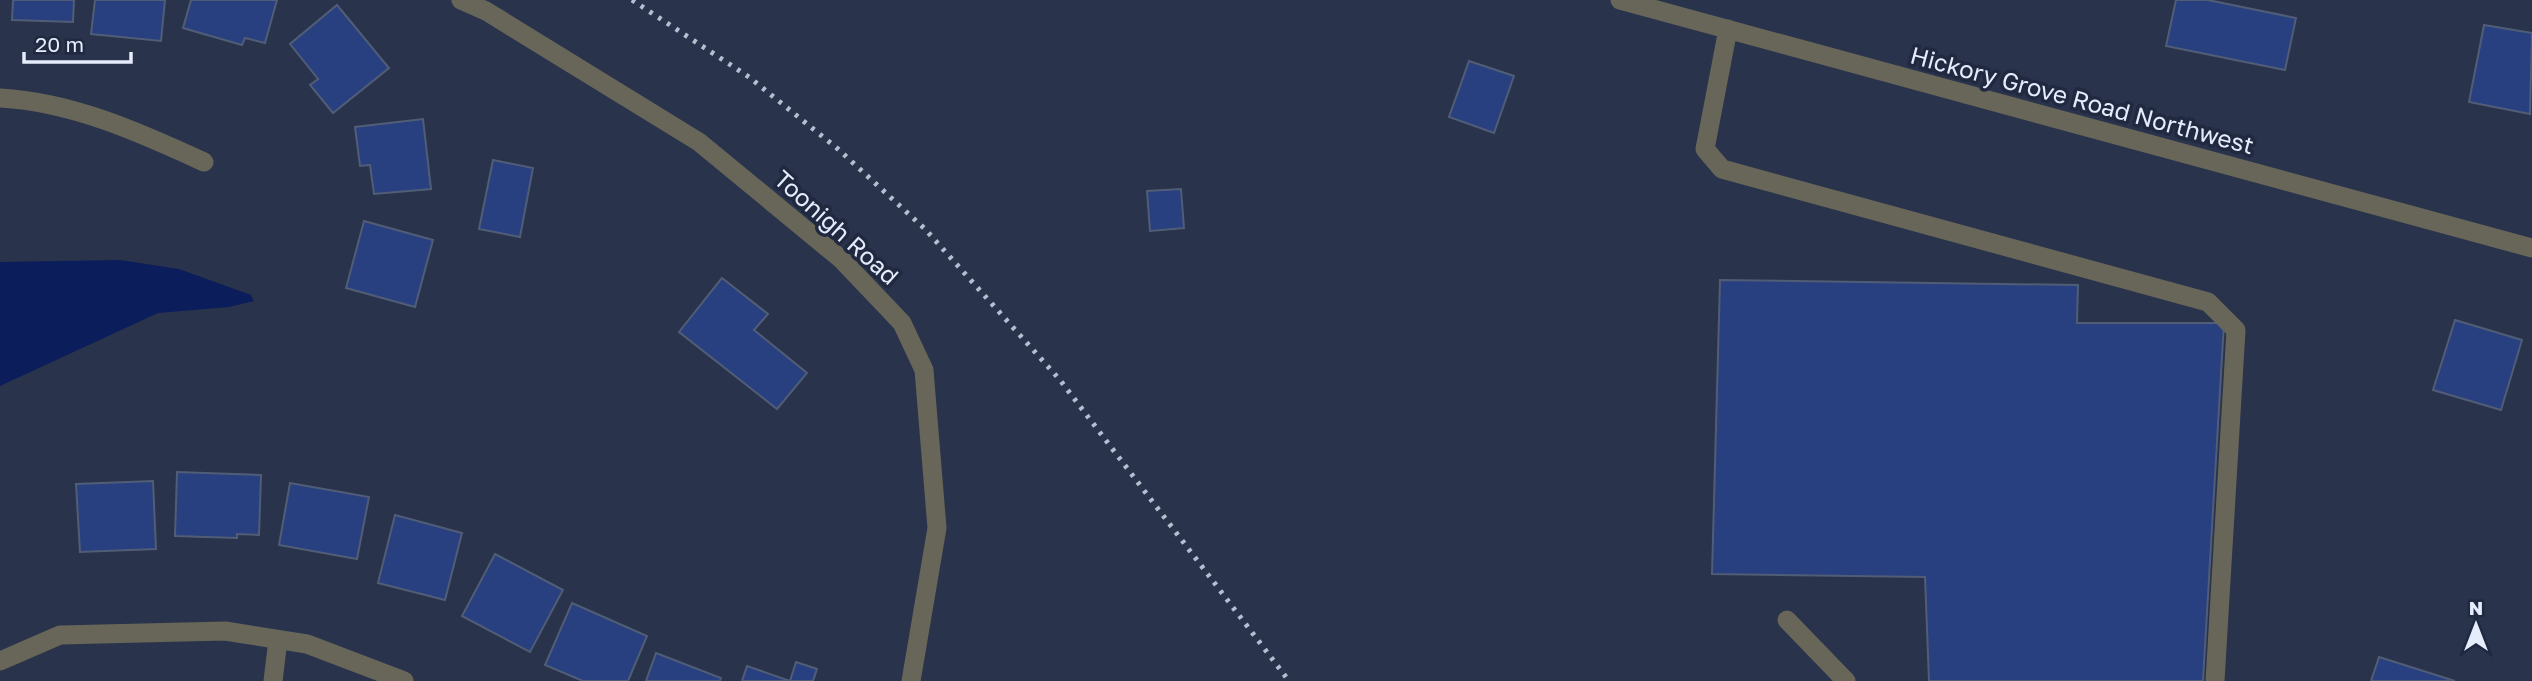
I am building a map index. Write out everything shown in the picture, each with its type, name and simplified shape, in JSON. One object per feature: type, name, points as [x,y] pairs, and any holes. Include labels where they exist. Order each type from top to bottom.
[{"type":"street","name":"Toonigh Road","points":[[461,0],[486,11],[699,142],[841,259],[902,323],[924,370],[937,528],[911,681]]},
{"type":"street","name":"Hickory Grove Road Northwest","points":[[1620,0],[2532,248]]},
{"type":"street","points":[[1728,29],[1705,149],[1722,169],[2208,303],[2236,330],[2215,681]]},
{"type":"street","points":[[0,98],[29,100],[125,125],[204,162]]},
{"type":"street","points":[[1787,620],[1846,681]]},
{"type":"street","points":[[0,661],[60,635],[225,631],[307,644],[404,681]]},
{"type":"street","points":[[273,681],[278,640]]},
{"type":"shaded area","points":[[120,260],[179,269],[251,295],[254,301],[229,307],[158,313],[0,386],[0,262]]},
{"type":"building","points":[[13,0],[74,0],[73,22],[12,20]]},
{"type":"building","points":[[95,0],[165,0],[161,41],[91,34]]},
{"type":"building","points":[[191,0],[277,0],[265,43],[245,38],[242,45],[183,28]]},
{"type":"building","points":[[2176,0],[2208,0],[2296,18],[2285,70],[2166,46]]},
{"type":"building","points":[[337,5],[389,68],[333,113],[310,85],[318,79],[290,44]]},
{"type":"building","points":[[2484,25],[2532,33],[2530,114],[2469,102]]},
{"type":"building","points":[[1469,61],[1514,76],[1494,133],[1449,117]]},
{"type":"building","points":[[423,119],[431,189],[374,194],[370,165],[360,166],[355,127]]},
{"type":"building","points":[[493,160],[533,168],[520,237],[479,229]]},
{"type":"building","points":[[1181,189],[1184,228],[1150,231],[1147,191]]},
{"type":"building","points":[[364,221],[433,240],[415,307],[346,288]]},
{"type":"building","points":[[722,278],[768,314],[754,330],[807,373],[777,409],[679,332]]},
{"type":"building","points":[[1720,280],[2078,285],[2077,323],[2224,323],[2203,681],[1929,681],[1925,577],[1712,574]]},
{"type":"building","points":[[2455,320],[2522,340],[2501,410],[2433,390]]},
{"type":"building","points":[[177,472],[261,475],[259,535],[237,534],[237,538],[175,536]]},
{"type":"building","points":[[153,481],[156,549],[80,552],[76,484]]},
{"type":"building","points":[[290,483],[369,497],[357,559],[279,545]]},
{"type":"building","points":[[395,515],[462,533],[445,600],[378,583]]},
{"type":"building","points":[[495,554],[563,590],[530,652],[462,616]]},
{"type":"building","points":[[572,603],[647,636],[628,681],[583,681],[545,665]]},
{"type":"building","points":[[656,653],[721,678],[720,681],[646,681]]},
{"type":"building","points":[[2379,657],[2455,681],[2371,681]]},
{"type":"building","points":[[796,662],[817,669],[813,681],[790,681]]},
{"type":"building","points":[[747,666],[790,681],[742,681]]},
{"type":"railway","points":[[632,0],[749,77],[838,149],[925,229],[1060,380],[1289,681]]}]
